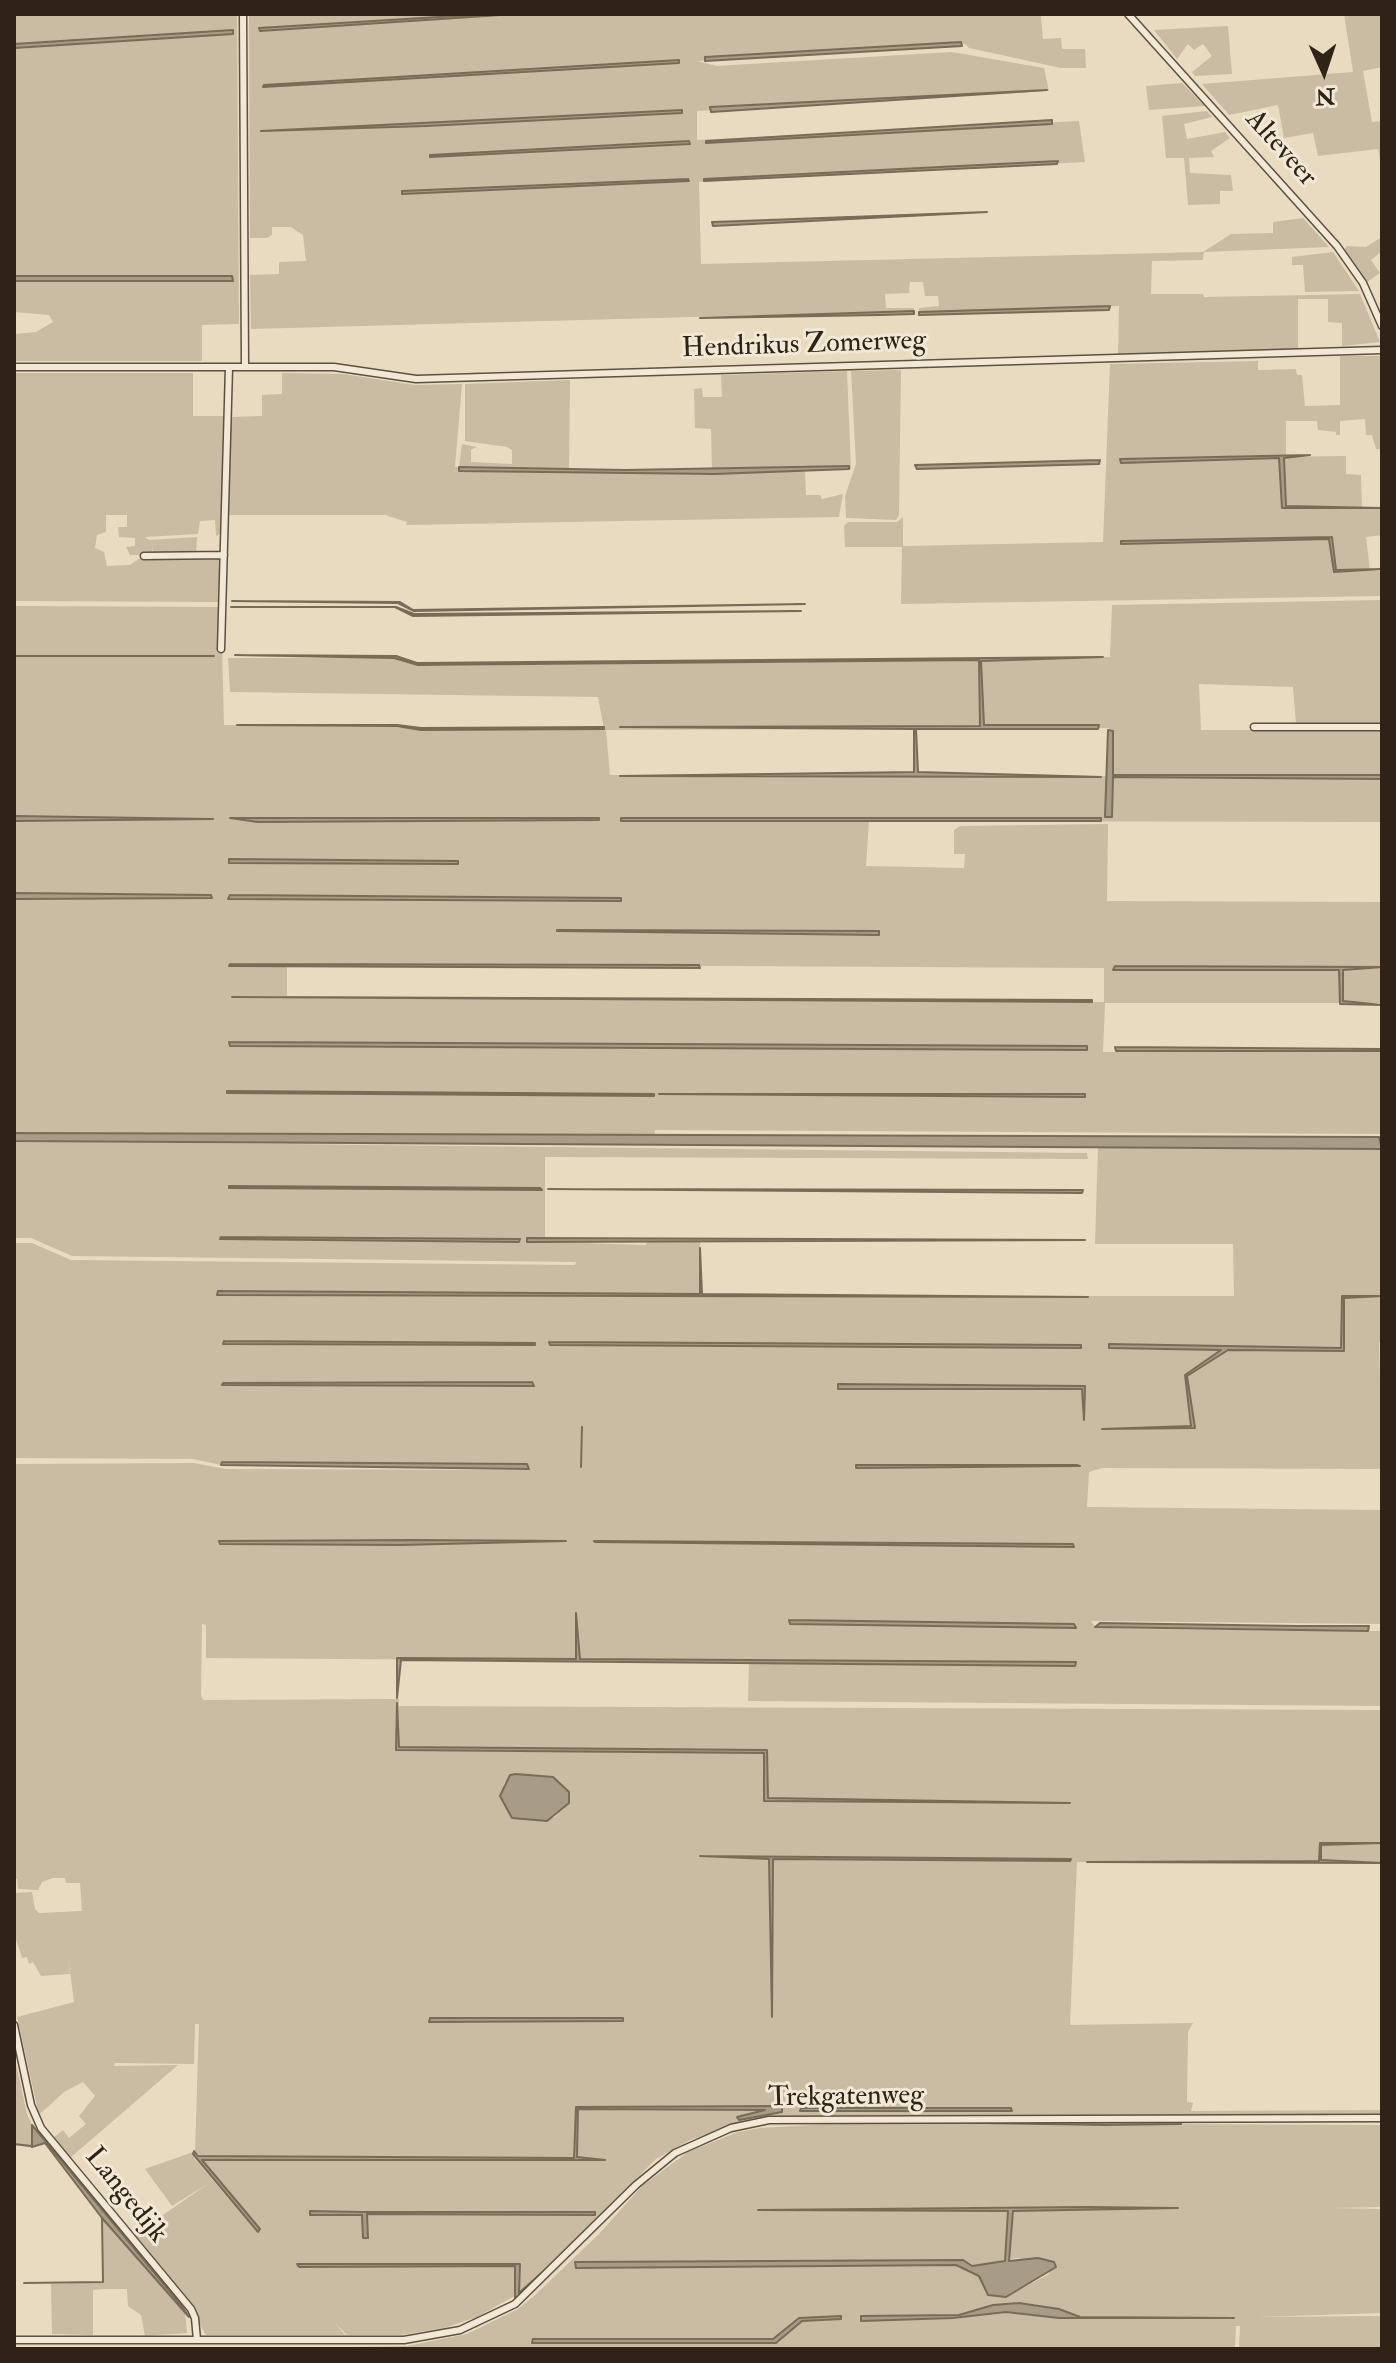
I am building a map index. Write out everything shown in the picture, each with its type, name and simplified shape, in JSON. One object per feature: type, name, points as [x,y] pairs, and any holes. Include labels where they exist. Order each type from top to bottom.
[{"type":"street","points":[[243,14],[245,367]]},
{"type":"street","name":"Alteveer","points":[[1128,14],[1337,246],[1363,283],[1382,326]]},
{"type":"street","name":"Hendrikus Zomerweg","points":[[14,367],[345,368],[416,379],[1382,350]]},
{"type":"street","points":[[221,649],[229,367]]},
{"type":"street","points":[[144,556],[224,555]]},
{"type":"street","points":[[1254,727],[1382,727]]},
{"type":"street","name":"Langedijk","points":[[14,2025],[31,2105],[41,2128],[191,2309],[197,2340]]},
{"type":"street","name":"Trekgatenweg","points":[[240,2340],[404,2340],[445,2335],[476,2325],[515,2304],[544,2280],[657,2165],[712,2135],[750,2123],[818,2119],[1382,2118]]},
{"type":"street","points":[[14,2340],[240,2340],[240,2349]]},
{"type":"shaded area","points":[[14,14],[237,14],[239,324],[202,325],[202,361],[14,361],[14,334],[36,332],[53,322],[49,315],[14,312]]},
{"type":"shaded area","points":[[249,14],[1046,14],[1041,16],[1043,39],[1061,38],[1062,49],[1085,49],[1086,68],[1061,68],[969,48],[965,44],[698,61],[716,66],[952,52],[1044,68],[1049,91],[697,111],[697,140],[1079,121],[1085,162],[699,182],[701,264],[1203,252],[1231,234],[1273,233],[1273,222],[1303,218],[1329,247],[1204,252],[1203,260],[1152,261],[1151,294],[1203,294],[1204,297],[1360,294],[1380,342],[1342,346],[1342,323],[1328,322],[1328,299],[1298,299],[1298,350],[1118,356],[1119,306],[919,312],[919,308],[939,306],[938,296],[925,296],[923,282],[910,282],[909,293],[885,294],[886,308],[914,308],[914,311],[251,329],[250,275],[279,274],[279,262],[306,261],[303,235],[291,227],[272,227],[272,235],[267,238],[250,238]]},
{"type":"shaded area","points":[[516,14],[260,31],[259,28]]},
{"type":"shaded area","points":[[1344,14],[1382,14],[1382,67],[1363,71],[1372,122],[1382,121],[1382,170],[1378,149],[1318,156],[1313,133],[1284,138],[1278,105],[1229,115],[1202,84],[1353,72]]},
{"type":"shaded area","points":[[1228,26],[1232,74],[1195,76],[1192,72],[1212,56],[1203,44],[1194,50],[1188,44],[1177,59],[1154,30]]},
{"type":"shaded area","points":[[233,30],[233,34],[14,48],[14,44]]},
{"type":"shaded area","points":[[961,42],[962,46],[705,61],[705,57]]},
{"type":"shaded area","points":[[679,60],[679,63],[263,87],[264,85]]},
{"type":"shaded area","points":[[1182,83],[1205,106],[1149,110],[1146,86]]},
{"type":"shaded area","points":[[1047,90],[711,112],[710,107]]},
{"type":"shaded area","points":[[682,110],[682,113],[427,126],[261,131]]},
{"type":"shaded area","points":[[1207,111],[1212,117],[1184,124],[1187,139],[1225,132],[1230,138],[1211,151],[1214,157],[1189,158],[1190,173],[1231,175],[1233,191],[1220,191],[1220,204],[1188,205],[1184,158],[1166,158],[1162,116]]},
{"type":"shaded area","points":[[1052,120],[1052,124],[706,143],[706,141]]},
{"type":"shaded area","points":[[689,141],[690,144],[430,157],[430,155]]},
{"type":"shaded area","points":[[1058,161],[1057,164],[704,181],[704,179]]},
{"type":"shaded area","points":[[689,181],[402,194],[402,191]]},
{"type":"shaded area","points":[[987,212],[713,226],[712,222],[714,222]]},
{"type":"shaded area","points":[[1382,237],[1382,251],[1371,260],[1380,273],[1366,283],[1344,250],[1347,246],[1366,247]]},
{"type":"shaded area","points":[[1333,252],[1359,291],[1305,292],[1303,265],[1292,265],[1292,257]]},
{"type":"shaded area","points":[[14,276],[232,276],[233,281],[14,281]]},
{"type":"shaded area","points":[[1110,306],[1109,310],[919,315],[919,312]]},
{"type":"shaded area","points":[[914,311],[914,314],[700,318]]},
{"type":"shaded area","points":[[1340,356],[1382,356],[1382,449],[1376,449],[1372,435],[1366,435],[1365,419],[1340,421],[1340,435],[1318,430],[1317,421],[1286,421],[1286,455],[1120,459],[1346,456],[1346,474],[1361,475],[1362,508],[1382,508],[1382,535],[1366,537],[1370,570],[1382,571],[1382,596],[901,604],[902,547],[845,547],[844,526],[848,522],[897,522],[903,517],[903,546],[1103,542],[1110,364],[1258,361],[1258,370],[1296,369],[1297,375],[1302,375],[1305,406],[1340,405]]},
{"type":"shaded area","points":[[901,370],[899,515],[896,520],[846,518],[845,496],[856,464],[851,371]]},
{"type":"shaded area","points":[[847,371],[851,469],[805,471],[806,495],[820,495],[822,499],[843,494],[839,517],[406,525],[407,522],[385,515],[229,515],[231,417],[262,416],[262,395],[282,394],[282,373],[343,374],[415,385],[462,384],[455,467],[459,467],[462,444],[477,447],[471,450],[471,462],[512,464],[512,450],[507,447],[465,441],[465,384],[570,380],[569,470],[642,474],[696,473],[712,468],[711,429],[695,428],[694,389],[702,388],[703,397],[722,397],[721,375]]},
{"type":"shaded area","points":[[14,373],[193,373],[193,416],[225,416],[223,532],[216,536],[215,520],[200,521],[198,534],[145,537],[149,540],[197,537],[196,555],[153,555],[152,545],[152,555],[130,555],[126,547],[135,546],[135,538],[119,537],[118,527],[127,527],[127,515],[106,515],[106,532],[97,535],[95,548],[104,552],[107,566],[130,565],[140,558],[222,559],[221,602],[14,601]]},
{"type":"shaded area","points":[[1310,455],[1284,458],[1286,506],[1382,508],[1282,508],[1279,458],[1121,463],[1120,459]]},
{"type":"shaded area","points":[[1100,460],[1099,464],[917,469],[915,465]]},
{"type":"shaded area","points":[[849,466],[849,469],[715,474],[459,471],[459,467],[625,470]]},
{"type":"shaded area","points":[[1332,537],[1336,570],[1382,569],[1334,572],[1329,539],[1121,544],[1121,541]]},
{"type":"shaded area","points":[[1382,600],[1382,725],[1296,724],[1293,687],[1199,684],[1201,730],[1382,730],[1382,822],[869,821],[866,866],[964,868],[965,854],[954,854],[954,830],[960,826],[1108,824],[1107,901],[1382,902],[1382,1003],[1105,1003],[1103,1052],[1382,1050],[1382,1134],[655,1130],[654,1136],[553,1137],[14,1133],[14,606],[221,607],[224,725],[604,729],[598,697],[230,692],[228,658],[390,658],[432,666],[1110,657],[1112,605]],"holes":[[[1109,728],[1108,776],[610,775],[606,730]],[[287,966],[1104,968],[1104,1002],[287,996]]]},
{"type":"shaded area","points":[[232,601],[400,602],[413,610],[805,604],[414,611],[398,603]]},
{"type":"shaded area","points":[[395,607],[414,614],[801,611],[413,616]]},
{"type":"shaded area","points":[[235,655],[396,656],[417,663],[1103,657],[981,661],[984,725],[1099,725],[1098,729],[916,729],[918,772],[1101,777],[620,776],[914,772],[914,729],[620,727],[980,726],[979,660],[418,665],[394,658]]},
{"type":"shaded area","points":[[237,725],[604,727],[604,729],[421,730],[397,726]]},
{"type":"shaded area","points":[[1108,730],[1113,731],[1113,775],[1382,775],[1382,779],[1113,777],[1112,817],[1105,817]]},
{"type":"shaded area","points":[[14,816],[212,819],[213,819],[14,821]]},
{"type":"shaded area","points":[[230,818],[599,818],[599,820],[258,822]]},
{"type":"shaded area","points":[[621,818],[1101,818],[1101,821],[621,821]]},
{"type":"shaded area","points":[[229,859],[458,861],[458,864],[229,863]]},
{"type":"shaded area","points":[[14,893],[211,895],[212,898],[14,899]]},
{"type":"shaded area","points":[[230,895],[621,898],[621,901],[228,899]]},
{"type":"shaded area","points":[[557,931],[879,931],[879,935]]},
{"type":"shaded area","points":[[699,965],[700,968],[229,966]]},
{"type":"shaded area","points":[[1115,966],[1382,967],[1343,970],[1343,1001],[1382,1005],[1340,1004],[1339,970],[1113,970]]},
{"type":"shaded area","points":[[232,997],[1092,1000],[1092,1002]]},
{"type":"shaded area","points":[[229,1042],[1087,1046],[1087,1050],[230,1046]]},
{"type":"shaded area","points":[[1115,1047],[1382,1049],[1382,1051],[1116,1051]]},
{"type":"shaded area","points":[[227,1093],[654,1094],[654,1096]]},
{"type":"shaded area","points":[[659,1094],[1085,1094],[1085,1097]]},
{"type":"shaded area","points":[[14,1133],[1379,1137],[1382,1149],[14,1141]]},
{"type":"shaded area","points":[[14,1141],[1087,1153],[1088,1159],[545,1157],[545,1242],[646,1245],[647,1241],[700,1241],[700,1295],[1234,1296],[1233,1244],[1095,1244],[1098,1148],[1382,1149],[1382,1341],[1379,1342],[1382,1469],[1102,1468],[1089,1472],[1087,1507],[1382,1510],[1382,1624],[1091,1621],[1095,1627],[1132,1629],[1382,1631],[1382,1706],[748,1701],[749,1662],[206,1658],[206,1625],[202,1624],[201,1694],[203,1700],[399,1699],[399,1706],[1382,1710],[1382,1863],[1077,1862],[1070,2025],[1193,2023],[1188,2032],[1187,2102],[1193,2103],[1191,2111],[1382,2110],[1382,2116],[756,2119],[690,2140],[656,2159],[537,2278],[516,2295],[477,2317],[444,2328],[400,2335],[347,2335],[334,2322],[345,2335],[206,2335],[185,2297],[134,2235],[209,2183],[172,2206],[145,2169],[193,2152],[194,2158],[257,2232],[260,2229],[195,2151],[199,2024],[195,2024],[194,2064],[115,2063],[114,2066],[178,2065],[70,2158],[53,2138],[63,2130],[69,2138],[86,2124],[79,2116],[95,2096],[83,2082],[92,2077],[64,2092],[39,2115],[17,2017],[74,2002],[68,1956],[70,1974],[41,1976],[33,1962],[29,1964],[27,1957],[22,1958],[14,1933],[14,1893],[32,1892],[35,1909],[39,1913],[82,1911],[80,1883],[66,1883],[65,1878],[53,1878],[42,1882],[38,1890],[18,1889],[17,1879],[14,1878],[14,1464],[194,1463],[226,1469],[530,1470],[527,1464],[222,1462],[221,1465],[193,1459],[14,1458],[14,1243],[32,1243],[71,1260],[575,1265],[576,1262],[72,1256],[31,1238],[14,1238]],"holes":[[[856,1465],[1077,1465],[1079,1467],[854,1468]],[[516,1774],[563,1788],[569,1792],[569,1803],[554,1818],[503,1785]]]},
{"type":"shaded area","points":[[229,1188],[540,1188],[542,1190]]},
{"type":"shaded area","points":[[548,1189],[1083,1190],[1082,1193]]},
{"type":"shaded area","points":[[221,1237],[520,1239],[519,1242]]},
{"type":"shaded area","points":[[527,1238],[1085,1240],[527,1242]]},
{"type":"shaded area","points":[[700,1248],[702,1294],[1088,1297],[217,1295],[218,1291],[700,1294]]},
{"type":"shaded area","points":[[1342,1296],[1382,1296],[1344,1298],[1344,1351],[1228,1350],[1187,1376],[1195,1428],[1102,1429],[1191,1426],[1185,1375],[1221,1350],[1109,1348],[1109,1344],[1341,1348]]},
{"type":"shaded area","points":[[224,1341],[535,1343],[535,1345],[223,1344]]},
{"type":"shaded area","points":[[549,1342],[1081,1345],[1081,1348],[550,1345]]},
{"type":"shaded area","points":[[532,1382],[534,1386],[222,1385],[223,1383]]},
{"type":"shaded area","points":[[838,1384],[1085,1386],[1084,1420],[1082,1389],[838,1389]]},
{"type":"shaded area","points":[[222,1462],[527,1464],[529,1469],[221,1465]]},
{"type":"shaded area","points":[[856,1465],[1077,1465],[1080,1466],[856,1468]]},
{"type":"shaded area","points":[[219,1541],[566,1541],[400,1545],[220,1544]]},
{"type":"shaded area","points":[[595,1542],[1073,1544],[1074,1547]]},
{"type":"shaded area","points":[[576,1613],[580,1659],[1076,1662],[1075,1666],[401,1660],[397,1698],[397,1658],[576,1659]]},
{"type":"shaded area","points":[[789,1620],[1074,1624],[1076,1628],[790,1624]]},
{"type":"shaded area","points":[[1100,1623],[1369,1626],[1368,1631],[1095,1627]]},
{"type":"shaded area","points":[[397,1703],[399,1747],[767,1750],[768,1798],[1070,1803],[764,1801],[764,1753],[396,1750]]},
{"type":"shaded area","points":[[510,1775],[553,1777],[569,1792],[569,1803],[547,1821],[512,1818],[500,1796]]},
{"type":"shaded area","points":[[1320,1843],[1382,1843],[1321,1845],[1321,1860],[1382,1863],[1087,1862],[1319,1861]]},
{"type":"shaded area","points":[[700,1856],[1071,1859],[773,1859],[772,2017],[769,1859]]},
{"type":"shaded area","points":[[430,2018],[623,2018],[623,2021],[429,2022]]},
{"type":"shaded area","points":[[14,2055],[27,2114],[35,2131],[32,2148],[14,2145]]},
{"type":"shaded area","points":[[782,2106],[782,2112],[739,2120],[737,2117],[765,2110],[578,2109],[577,2157],[605,2160],[202,2160],[260,2229],[258,2232],[193,2154],[194,2151],[198,2156],[574,2158],[576,2107]]},
{"type":"shaded area","points":[[801,2108],[1011,2108],[1012,2111],[800,2111]]},
{"type":"shaded area","points":[[1181,2121],[1181,2124],[1105,2125],[921,2122]]},
{"type":"shaded area","points":[[844,2123],[1382,2125],[1382,2207],[1331,2208],[1382,2209],[1382,2313],[1257,2317],[1382,2316],[1382,2349],[1239,2349],[1240,2326],[1236,2326],[1235,2349],[244,2349],[407,2346],[467,2334],[518,2309],[534,2296],[599,2234],[642,2186],[688,2152],[738,2132]],"holes":[[[1015,2258],[1051,2261],[1049,2274],[1006,2297],[988,2295],[979,2276],[964,2269]],[[1007,2303],[1034,2304],[1080,2318],[1006,2312],[959,2315]]]},
{"type":"shaded area","points":[[32,2125],[189,2317],[102,2218],[45,2143],[32,2147]]},
{"type":"shaded area","points":[[1178,2208],[1013,2211],[1009,2261],[1038,2258],[1054,2262],[1056,2267],[1006,2297],[988,2295],[979,2276],[956,2265],[576,2268],[575,2262],[963,2260],[972,2266],[1005,2261],[1008,2211],[758,2210]]},
{"type":"shaded area","points":[[310,2211],[595,2212],[595,2215],[367,2214],[368,2238],[363,2238],[362,2215],[310,2215]]},
{"type":"shaded area","points":[[102,2218],[106,2218],[185,2312],[187,2333],[145,2336],[141,2315],[128,2306],[127,2289],[105,2289],[93,2290],[93,2335],[52,2334],[51,2284],[102,2282]]},
{"type":"shaded area","points":[[555,2261],[557,2263],[515,2299],[515,2266],[299,2267],[297,2264],[520,2264],[519,2293]]},
{"type":"shaded area","points":[[1019,2303],[1059,2309],[1080,2317],[1234,2318],[1059,2318],[1006,2312],[953,2318],[861,2321],[861,2316],[959,2315],[993,2305]]},
{"type":"shaded area","points":[[841,2316],[841,2319],[802,2321],[776,2343],[532,2343],[533,2339],[773,2339],[799,2318]]},
{"type":"waterway","points":[[14,656],[214,656]]},
{"type":"waterway","points":[[581,1467],[582,1427]]},
{"type":"waterway","points":[[14,2144],[31,2146]]},
{"type":"waterway","points":[[24,2283],[103,2282],[102,2218]]}]
